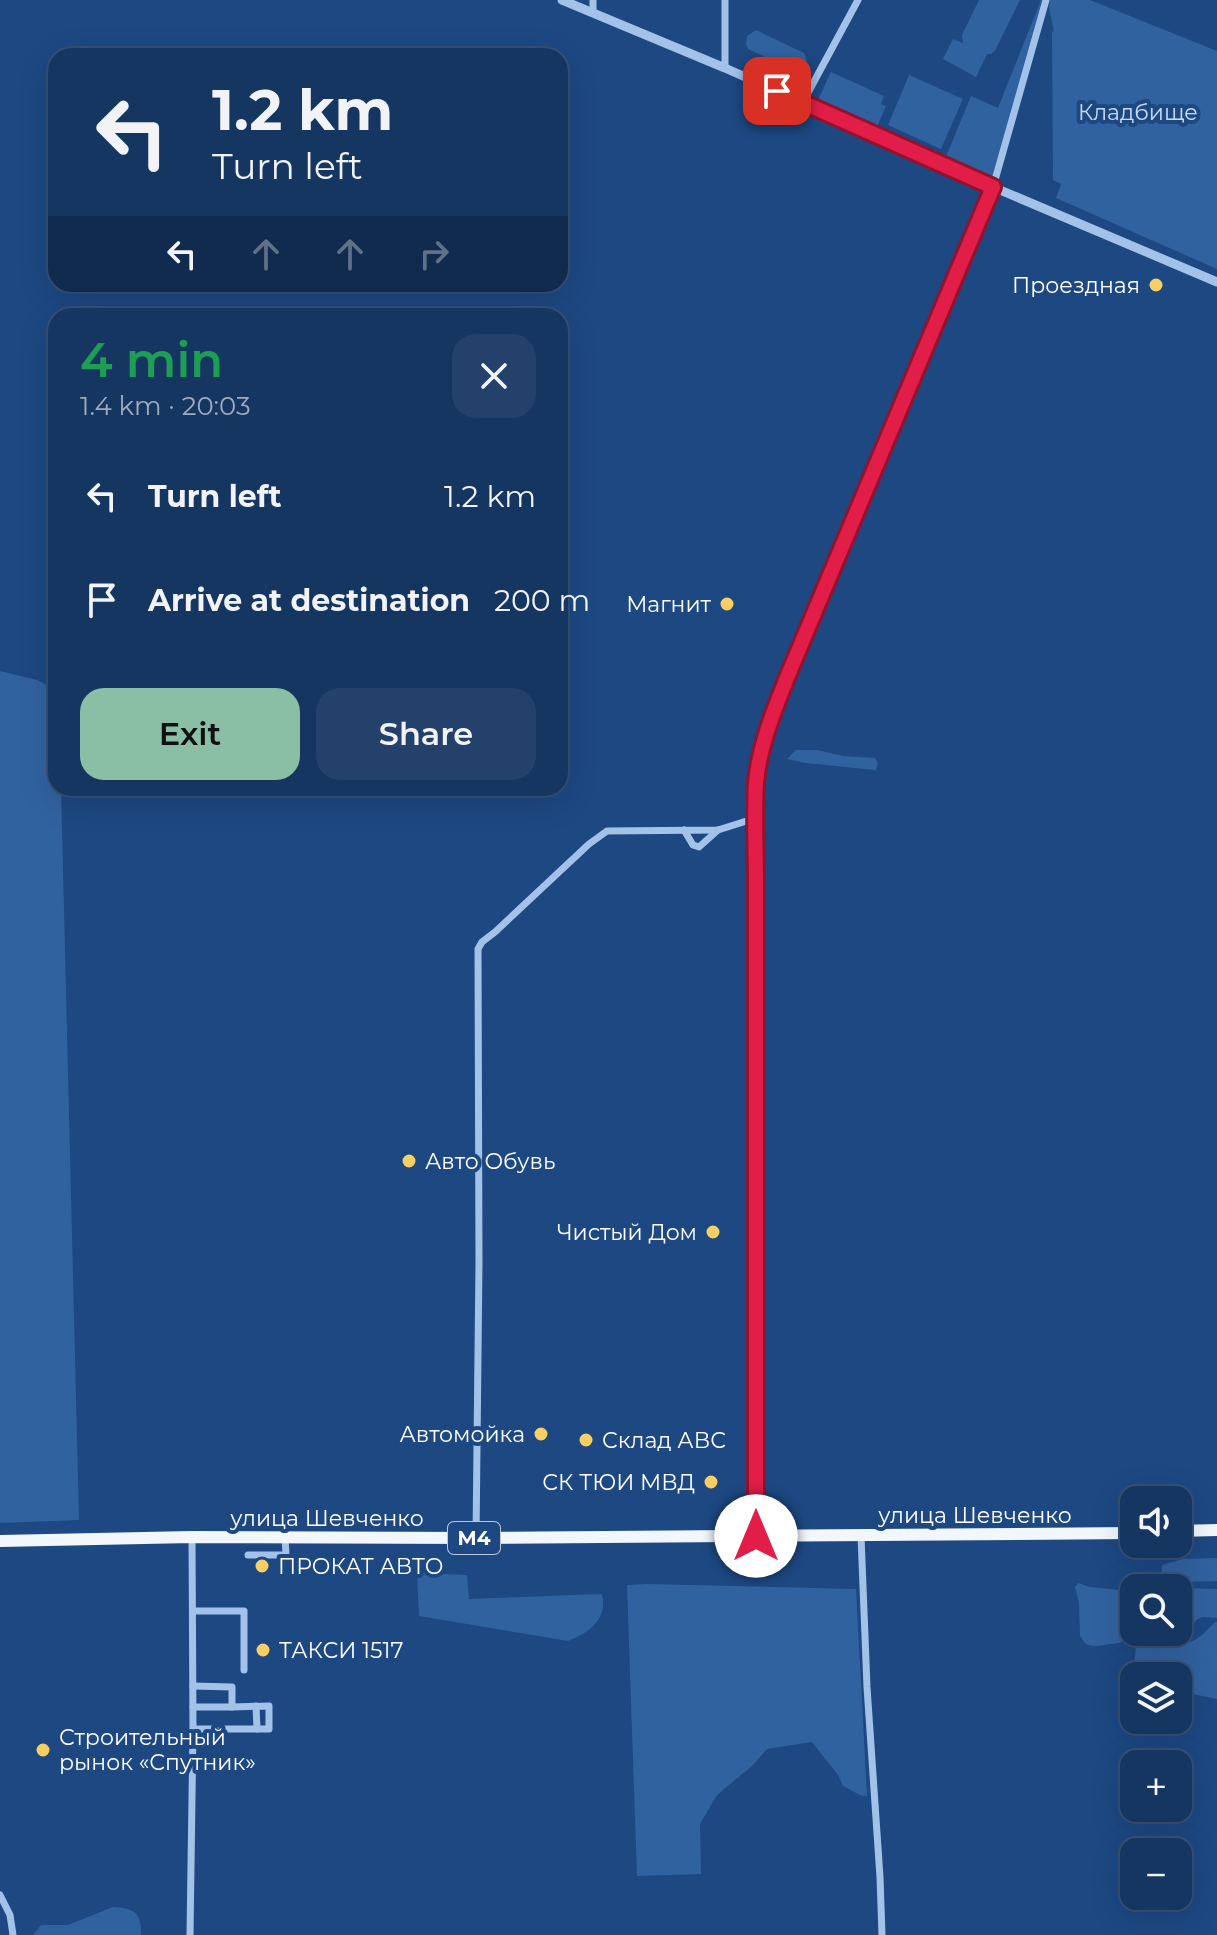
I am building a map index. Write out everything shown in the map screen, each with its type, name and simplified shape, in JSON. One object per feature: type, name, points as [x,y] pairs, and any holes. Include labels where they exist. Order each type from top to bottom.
[{"type":"highway","points":[[1192,1531],[1217,1530]]},
{"type":"highway","name":"улица Шевченко","points":[[0,1541],[192,1537],[1120,1533]]},
{"type":"street","points":[[562,0],[1217,282]]},
{"type":"street","points":[[593,0],[593,13]]},
{"type":"street","points":[[725,0],[725,68]]},
{"type":"street","points":[[803,102],[858,0]]},
{"type":"street","points":[[756,1536],[756,782],[761,752],[773,714],[993,187],[1046,0]]},
{"type":"street","points":[[476,1538],[478,949],[589,844],[607,831],[718,830],[756,818]]},
{"type":"street","points":[[684,830],[693,845],[699,847],[718,830]]},
{"type":"street","points":[[861,1536],[882,1935]]},
{"type":"street","points":[[190,1935],[192,1537]]},
{"type":"street","points":[[248,1555],[286,1555],[285,1537]]},
{"type":"street","points":[[193,1611],[244,1611],[244,1670]]},
{"type":"street","points":[[193,1686],[232,1687],[232,1707]]},
{"type":"street","points":[[256,1706],[257,1729]]},
{"type":"street","points":[[193,1707],[269,1706],[269,1729],[193,1729]]},
{"type":"street","points":[[0,1895],[10,1915],[13,1935]]},
{"type":"green space","points":[[979,0],[1020,0],[995,51],[987,54],[976,77],[943,59],[953,39],[963,43],[962,35]]},
{"type":"green space","points":[[1041,0],[992,179],[945,159],[971,96],[998,108]]},
{"type":"green space","name":"Кладбище","points":[[1050,0],[1090,0],[1217,51],[1217,269],[1056,198],[1061,184],[1053,180],[1054,31]]},
{"type":"green space","points":[[756,30],[804,53],[804,67],[796,71],[748,49],[747,36]]},
{"type":"green space","points":[[831,72],[884,96],[881,104],[886,106],[877,127],[818,100]]},
{"type":"green space","points":[[909,75],[963,99],[941,149],[888,125]]},
{"type":"green space","points":[[0,671],[48,686],[48,796],[61,796],[79,1520],[0,1523]]},
{"type":"green space","points":[[796,750],[875,758],[878,763],[876,770],[787,759]]},
{"type":"green space","points":[[1217,1558],[1217,1581],[1192,1582],[1192,1574],[1161,1574],[1162,1565],[1183,1559]]},
{"type":"green space","points":[[417,1573],[467,1575],[469,1599],[602,1594],[602,1611],[590,1629],[568,1641],[419,1616]]},
{"type":"green space","points":[[1078,1583],[1120,1590],[1120,1642],[1097,1646],[1084,1642],[1080,1636],[1075,1587]]},
{"type":"green space","points":[[627,1585],[856,1589],[867,1796],[843,1786],[812,1742],[767,1749],[717,1795],[700,1824],[701,1874],[637,1876]]},
{"type":"green space","points":[[1192,1588],[1217,1589],[1217,1618],[1202,1617],[1192,1625]]},
{"type":"green space","points":[[1217,1622],[1217,1699],[1192,1694],[1192,1662],[1134,1662],[1136,1646],[1192,1646],[1192,1640]]},
{"type":"green space","points":[[113,1907],[135,1913],[140,1921],[141,1935],[33,1935],[41,1925],[68,1925]]},
{"type":"place","name":"Проездная","points":[[1156,285]]},
{"type":"place","name":"Магнит","points":[[727,604]]},
{"type":"place","name":"Авто Обувь","points":[[409,1161]]},
{"type":"place","name":"Чистый Дом","points":[[713,1232]]},
{"type":"place","name":"Автомойка","points":[[541,1434]]},
{"type":"place","name":"Склад АВС","points":[[586,1440]]},
{"type":"place","name":"СК ТЮИ МВД","points":[[711,1482]]},
{"type":"place","name":"ПРОКАТ АВТО","points":[[262,1566]]},
{"type":"place","name":"ТАКСИ 1517","points":[[263,1650]]},
{"type":"place","name":"Строительный рынок «Спутник»","points":[[43,1750]]},
{"type":"route","points":[[756,1536],[756,782],[761,752],[786,680],[993,187],[777,91]]}]
